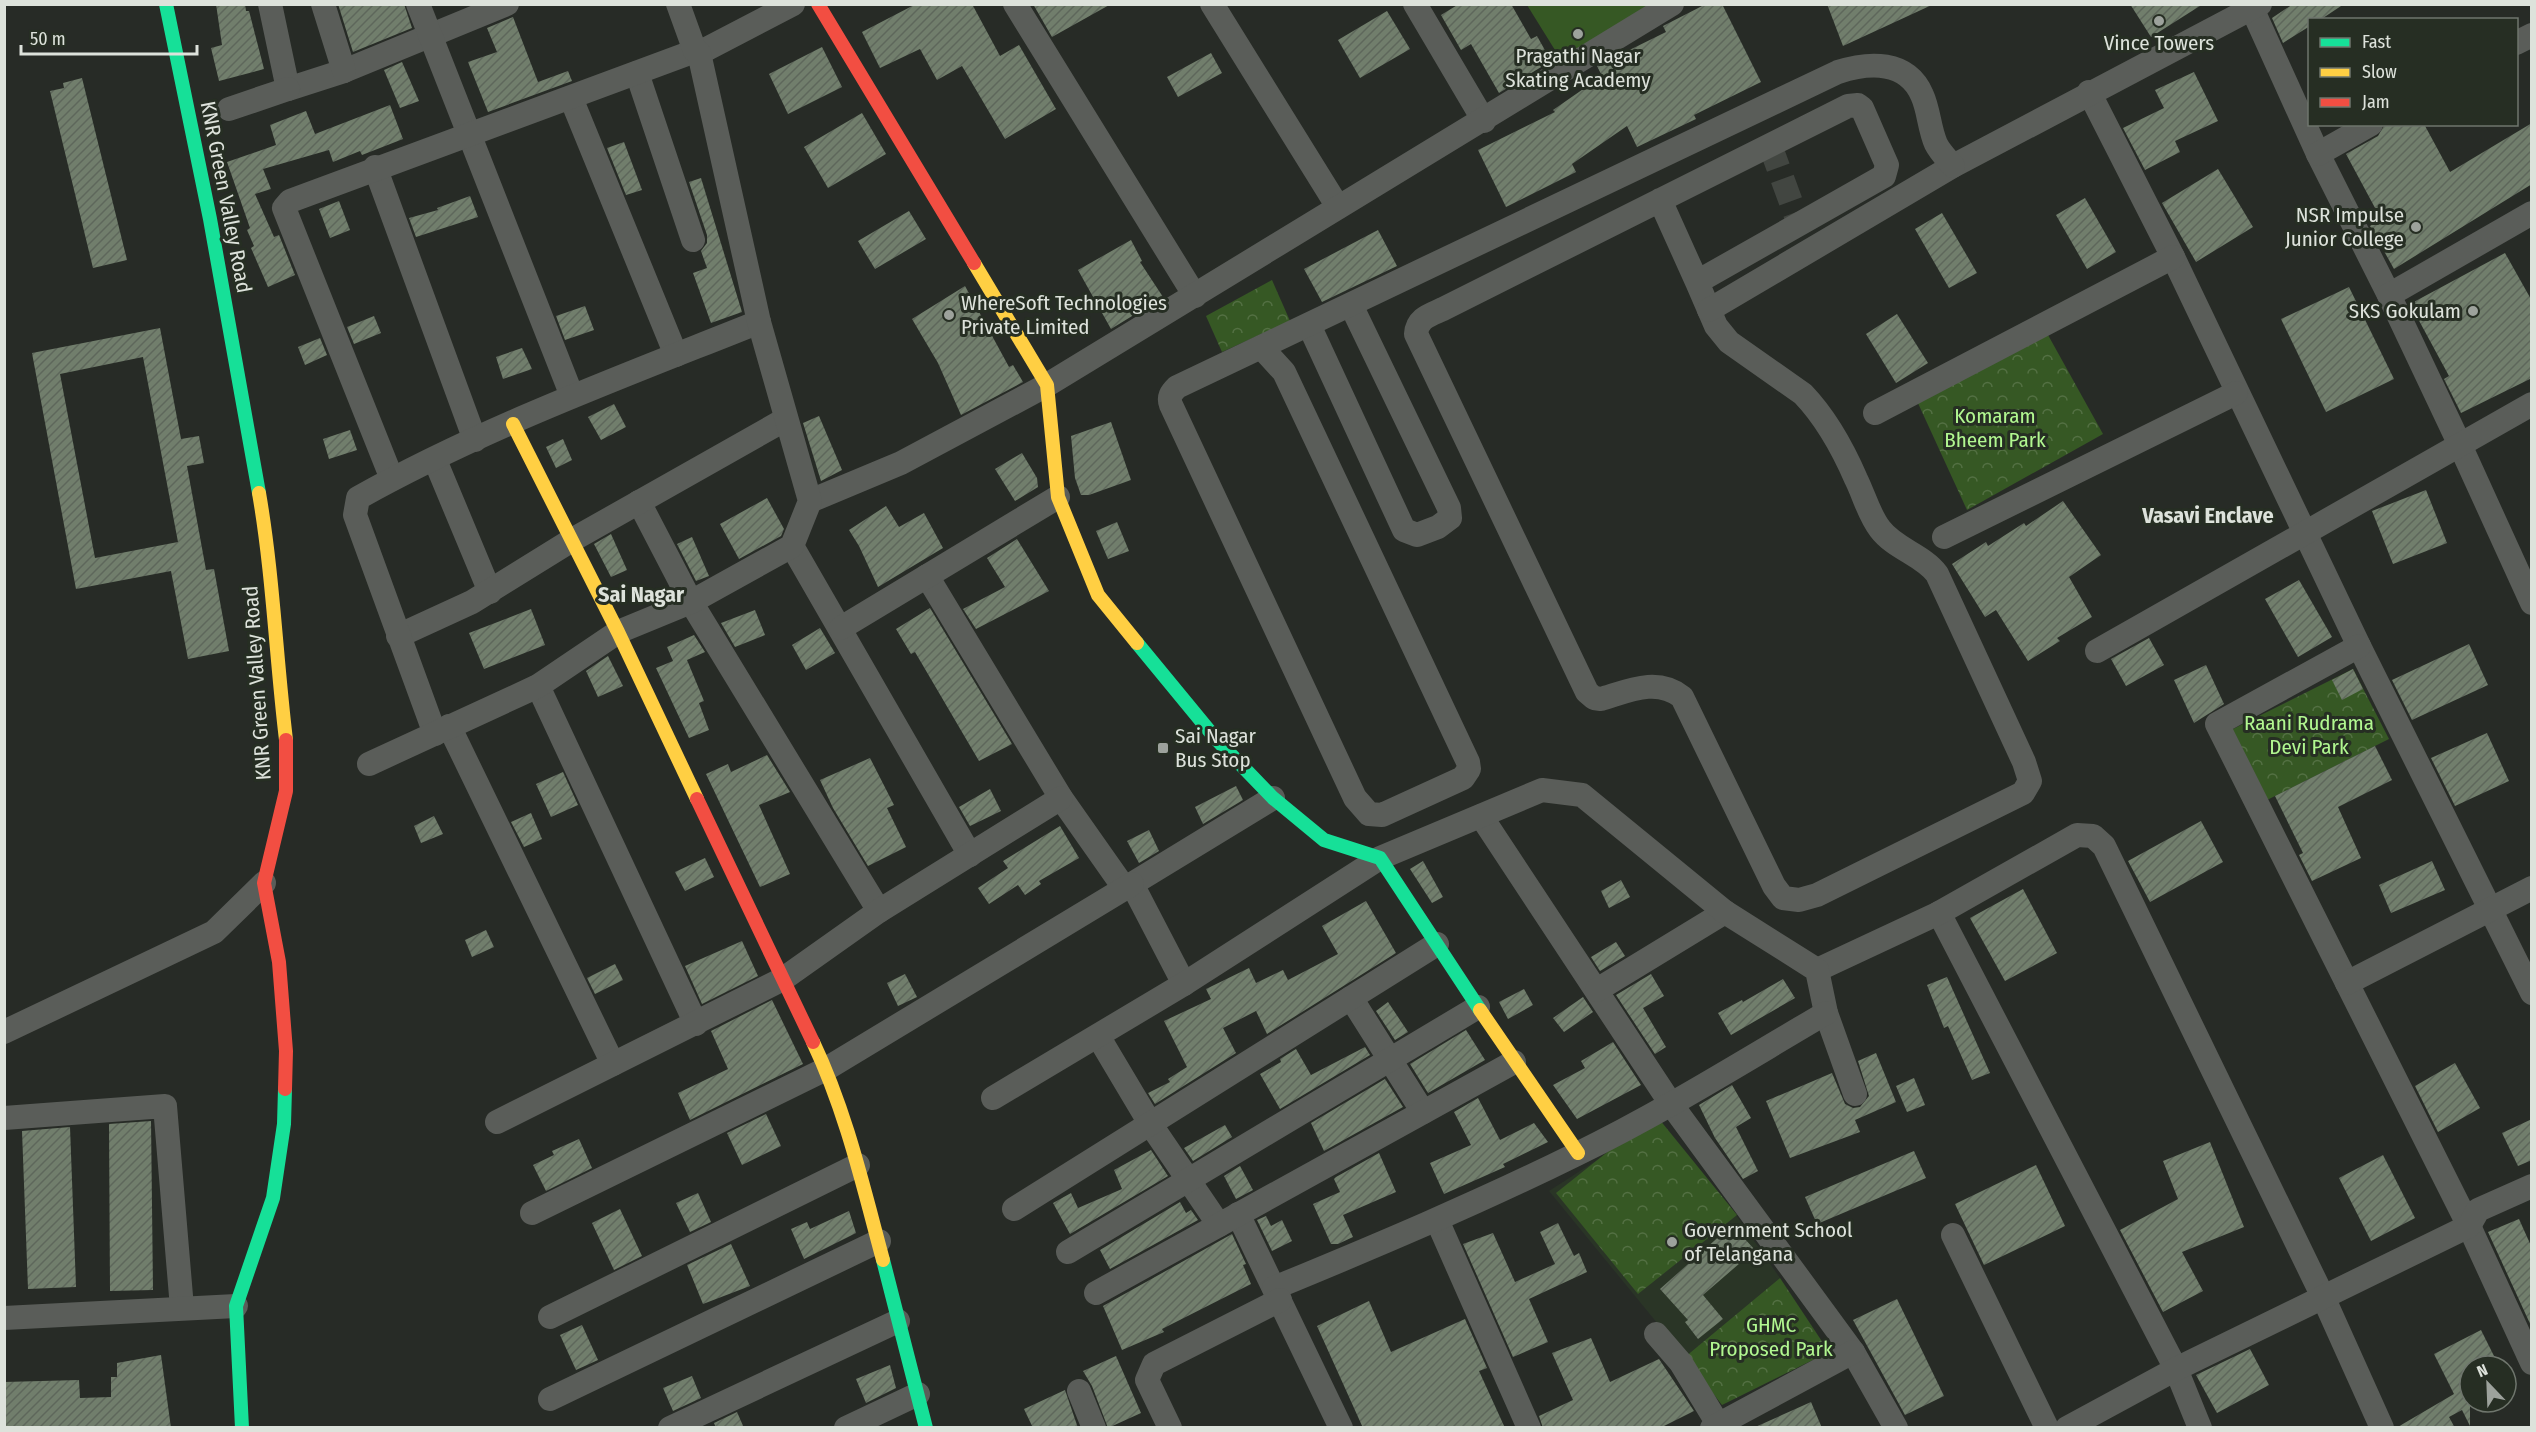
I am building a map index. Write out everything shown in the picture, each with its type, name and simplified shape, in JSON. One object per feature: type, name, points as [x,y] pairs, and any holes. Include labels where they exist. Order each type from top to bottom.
[{"type":"street","name":"KNR Green Valley Road","points":[[166,4],[210,219],[268,546],[274,636],[286,743],[286,791],[264,883],[279,962],[286,1051],[284,1124],[273,1198],[236,1306],[242,1428]]},
{"type":"street","points":[[270,4],[288,89]]},
{"type":"street","points":[[323,4],[344,71]]},
{"type":"street","points":[[418,4],[429,37],[572,396]]},
{"type":"street","points":[[229,109],[344,71],[507,4]]},
{"type":"street","points":[[369,764],[538,686],[618,632],[691,602],[792,546],[810,501],[759,322],[697,52],[678,4]]},
{"type":"street","points":[[392,479],[284,208],[290,201],[375,167],[697,52],[794,4]]},
{"type":"street","points":[[818,4],[1047,385],[1058,497],[1098,595],[1216,739],[1273,798],[1324,840],[1380,858],[1514,1062],[1578,1153]]},
{"type":"street","points":[[1015,4],[1195,296]]},
{"type":"street","points":[[1212,4],[1338,207]]},
{"type":"street","points":[[1415,4],[1484,122]]},
{"type":"street","points":[[810,501],[901,463],[1047,385],[1338,207],[1484,122],[1672,4]]},
{"type":"street","points":[[1709,310],[1953,166],[2254,6],[2318,154],[2390,295],[2532,603]]},
{"type":"street","points":[[2518,42],[2532,35]]},
{"type":"street","points":[[1267,344],[1284,372],[1468,762],[1468,774],[1463,778],[1382,815],[1369,814],[1355,798],[1171,405],[1169,398],[1177,387],[1267,344],[1351,305],[1755,111],[1838,72],[1857,66],[1870,64],[1898,69],[1917,85],[1923,96],[1937,146],[1953,166]]},
{"type":"street","points":[[637,73],[693,240]]},
{"type":"street","points":[[2089,92],[2173,257],[2236,393],[2359,646],[2532,993]]},
{"type":"street","points":[[571,98],[676,355]]},
{"type":"street","points":[[1660,200],[1716,326],[1729,342],[1803,394],[1845,455],[1881,531],[1893,543],[1932,568],[1937,574],[2025,762],[2030,781],[2023,793],[1817,895],[1799,900],[1783,898],[1774,886],[1682,696],[1671,690],[1647,686],[1601,699],[1594,698],[1587,692],[1416,334],[1423,318],[1848,106],[1858,105],[1886,158],[1884,176],[1697,282]]},
{"type":"street","points":[[1755,111],[1770,145]]},
{"type":"street","points":[[2318,154],[2367,126]]},
{"type":"street","points":[[375,167],[475,440]]},
{"type":"street","points":[[2390,295],[2532,213]]},
{"type":"street","points":[[1799,224],[1814,248]]},
{"type":"street","points":[[1875,413],[2173,257]]},
{"type":"street","points":[[1309,325],[1400,523],[1411,534],[1438,527],[1450,518],[1449,508],[1351,305]]},
{"type":"street","points":[[612,1064],[442,730],[398,636],[355,515],[358,498],[392,479],[572,396],[759,322]]},
{"type":"street","points":[[1944,537],[2236,393]]},
{"type":"street","points":[[2097,651],[2532,404]]},
{"type":"street","points":[[398,636],[490,592],[572,540],[786,419]]},
{"type":"street","points":[[513,424],[618,632],[826,1069],[858,1165],[926,1428]]},
{"type":"street","points":[[435,460],[490,592]]},
{"type":"street","points":[[841,628],[1058,497]]},
{"type":"street","points":[[639,502],[691,602],[879,911]]},
{"type":"street","points":[[792,546],[970,855]]},
{"type":"street","points":[[927,576],[1060,798],[1128,887],[1184,984]]},
{"type":"street","points":[[2359,646],[2217,724],[2469,1226],[2532,1364]]},
{"type":"street","points":[[538,686],[696,1024]]},
{"type":"street","points":[[993,1098],[1184,984],[1380,858],[1542,790],[1582,795],[1725,912],[1817,970],[1826,1013],[1855,1094]]},
{"type":"street","points":[[497,1122],[783,979],[879,911],[1060,798]]},
{"type":"street","points":[[532,1214],[826,1069],[1273,798]]},
{"type":"street","points":[[1481,816],[1671,1104],[1853,1352],[1896,1428]]},
{"type":"street","points":[[1817,970],[1939,913],[2077,835],[2093,836],[2104,846],[2324,1299],[2382,1428]]},
{"type":"street","points":[[4,1032],[214,932],[264,883]]},
{"type":"street","points":[[2347,983],[2532,888]]},
{"type":"street","points":[[1597,990],[1725,912]]},
{"type":"street","points":[[1939,913],[2176,1369],[2200,1428]]},
{"type":"street","points":[[1014,1209],[1437,944]]},
{"type":"street","points":[[1351,998],[1423,1112]]},
{"type":"street","points":[[1068,1252],[1478,1007]]},
{"type":"street","points":[[1170,1428],[1147,1380],[1154,1364],[1277,1294],[1578,1153],[1671,1104],[1826,1013]]},
{"type":"street","points":[[1098,1036],[1151,1125],[1188,1180],[1229,1220],[1277,1294],[1341,1428]]},
{"type":"street","points":[[1096,1293],[1514,1062]]},
{"type":"street","points":[[4,1118],[165,1106],[182,1308]]},
{"type":"street","points":[[550,1317],[858,1165]]},
{"type":"street","points":[[2067,1428],[2176,1369],[2324,1299],[2469,1226],[2478,1210],[2532,1186]]},
{"type":"street","points":[[1437,1220],[1529,1428]]},
{"type":"street","points":[[1953,1235],[2047,1428]]},
{"type":"street","points":[[550,1399],[879,1241]]},
{"type":"street","points":[[4,1318],[236,1306]]},
{"type":"street","points":[[670,1428],[898,1321]]},
{"type":"street","points":[[1656,1334],[1681,1363],[1715,1426],[1853,1352]]},
{"type":"street","points":[[1078,1391],[1094,1428]]},
{"type":"street","points":[[846,1428],[918,1394]]},
{"type":"shaded area","name":"Government School of Telangana","points":[[1659,1120],[1729,1205],[1780,1278],[1685,1357],[1549,1191]]},
{"type":"green space","name":"Pragathi Nagar Skating Academy","points":[[1527,5],[1659,5],[1563,63]]},
{"type":"green space","points":[[1272,280],[1290,321],[1222,352],[1206,316]]},
{"type":"green space","name":"Komaram Bheem Park","points":[[2048,335],[2103,434],[1967,510],[1917,401]]},
{"type":"green space","name":"Raani Rudrama Devi Park","points":[[2353,669],[2389,739],[2265,801],[2229,731]]},
{"type":"green space","name":"Government School of Telangana","points":[[1655,1114],[1737,1215],[1638,1294],[1556,1193]]},
{"type":"green space","name":"GHMC Proposed Park","points":[[1780,1278],[1829,1352],[1722,1405],[1685,1357]]},
{"type":"building","points":[[216,4],[245,4],[246,11],[249,11],[264,69],[219,81],[211,48],[222,45]]},
{"type":"building","points":[[338,4],[404,4],[412,28],[353,52]]},
{"type":"building","points":[[916,4],[972,4],[1000,56],[1019,45],[1056,109],[1005,139],[962,66],[937,80],[920,49],[880,68],[862,32]]},
{"type":"building","points":[[1033,4],[1111,4],[1052,37]]},
{"type":"building","points":[[1459,4],[1511,4],[1531,39],[1537,36],[1551,61],[1499,93],[1471,44],[1461,50],[1441,15]]},
{"type":"building","points":[[1706,4],[1722,4],[1761,82],[1694,115],[1696,119],[1637,147],[1627,126],[1572,164],[1576,172],[1506,207],[1478,150],[1555,112],[1553,110],[1602,76],[1597,66],[1666,32],[1663,26]]},
{"type":"building","points":[[1827,4],[1934,4],[1843,46]]},
{"type":"building","name":"Vince Towers","points":[[2130,4],[2203,4],[2151,37]]},
{"type":"building","points":[[2293,4],[2344,4],[2323,18],[2308,18],[2308,27],[2283,43],[2272,18]]},
{"type":"building","points":[[1387,11],[1410,49],[1360,78],[1338,40]]},
{"type":"building","points":[[513,17],[538,82],[568,71],[572,81],[488,112],[468,62],[497,52],[487,28]]},
{"type":"building","points":[[822,47],[842,87],[788,114],[769,74]]},
{"type":"building","points":[[1211,53],[1222,73],[1178,97],[1167,77]]},
{"type":"building","points":[[402,62],[419,101],[400,108],[384,70]]},
{"type":"building","points":[[2194,72],[2218,121],[2175,141],[2180,152],[2145,170],[2123,128],[2164,108],[2155,90]]},
{"type":"building","points":[[82,78],[127,260],[93,268],[50,91],[64,88],[63,83]]},
{"type":"building","points":[[390,105],[403,139],[362,155],[360,151],[333,162],[329,150],[263,169],[271,189],[255,194],[274,237],[279,235],[295,275],[268,287],[251,248],[254,246],[247,230],[250,228],[227,162],[276,145],[270,125],[306,111],[315,134]]},
{"type":"building","points":[[862,113],[886,154],[828,188],[804,147]]},
{"type":"building","points":[[2532,123],[2532,184],[2394,269],[2370,226],[2381,219],[2346,154],[2378,136],[2384,126],[2425,126],[2450,172]]},
{"type":"building","points":[[624,142],[642,190],[626,195],[607,148]]},
{"type":"building","points":[[2218,169],[2253,227],[2196,262],[2162,203]]},
{"type":"building","points":[[701,178],[742,312],[711,323],[693,273],[707,268],[701,251],[707,243],[707,235],[689,182]]},
{"type":"building","points":[[470,196],[478,217],[416,237],[409,218],[438,210],[437,208]]},
{"type":"building","points":[[2085,198],[2116,252],[2087,269],[2056,215]]},
{"type":"building","points":[[339,201],[350,230],[330,238],[319,209]]},
{"type":"building","points":[[909,211],[926,239],[875,269],[858,241]]},
{"type":"building","points":[[1942,213],[1977,273],[1949,288],[1915,229]]},
{"type":"building","points":[[1378,230],[1397,266],[1322,302],[1304,269]]},
{"type":"building","points":[[1131,240],[1142,261],[1140,262],[1163,297],[1111,329],[1078,270]]},
{"type":"building","name":"SKS Gokulam","points":[[2505,253],[2532,301],[2532,378],[2461,413],[2444,379],[2449,376],[2410,304]]},
{"type":"building","points":[[965,286],[1009,367],[1013,365],[1023,382],[961,415],[938,363],[912,319]]},
{"type":"building","points":[[2349,287],[2394,379],[2326,412],[2281,319]]},
{"type":"building","points":[[585,306],[594,330],[565,340],[556,316]]},
{"type":"building","points":[[1897,314],[1928,363],[1896,383],[1866,334]]},
{"type":"building","points":[[374,316],[381,333],[354,344],[347,327]]},
{"type":"building","points":[[160,328],[181,439],[199,436],[204,463],[187,466],[206,570],[214,569],[229,651],[188,659],[171,571],[76,589],[32,353]],"holes":[[[143,357],[178,542],[95,558],[60,374]]]},
{"type":"building","points":[[320,338],[327,355],[305,365],[298,347]]},
{"type":"building","points":[[522,348],[532,369],[503,379],[496,357]]},
{"type":"building","points":[[614,404],[626,427],[601,440],[588,417]]},
{"type":"building","points":[[819,416],[842,470],[821,481],[803,423]]},
{"type":"building","points":[[1111,422],[1131,480],[1089,495],[1081,495],[1075,478],[1071,436]]},
{"type":"building","points":[[350,430],[357,450],[329,459],[323,439]]},
{"type":"building","points":[[563,439],[572,460],[556,468],[546,447]]},
{"type":"building","points":[[1022,453],[1037,478],[1038,487],[1015,501],[995,469]]},
{"type":"building","points":[[2426,490],[2447,543],[2393,564],[2372,511]]},
{"type":"building","points":[[767,498],[784,529],[781,536],[739,559],[720,524]]},
{"type":"building","points":[[2063,501],[2101,555],[2069,577],[2092,617],[2057,638],[2060,641],[2028,661],[1996,610],[1985,617],[1952,564],[1986,542],[1988,546],[2024,523],[2026,526]]},
{"type":"building","points":[[886,506],[899,527],[924,513],[943,548],[878,587],[849,530]]},
{"type":"building","points":[[1117,522],[1129,551],[1108,559],[1096,531]]},
{"type":"building","points":[[611,534],[627,570],[611,577],[594,544]]},
{"type":"building","points":[[692,537],[709,576],[696,581],[677,544]]},
{"type":"building","points":[[1017,539],[1049,591],[976,629],[963,609],[1005,587],[987,558]]},
{"type":"building","points":[[2299,580],[2332,637],[2298,657],[2265,599]]},
{"type":"building","points":[[930,608],[1012,744],[979,761],[915,652],[911,654],[896,629]]},
{"type":"building","points":[[531,609],[545,645],[484,669],[469,633]]},
{"type":"building","points":[[755,610],[765,635],[735,647],[721,623]]},
{"type":"building","points":[[820,628],[835,653],[806,670],[792,645]]},
{"type":"building","points":[[694,635],[705,652],[687,660],[704,701],[699,703],[709,730],[689,738],[656,668],[673,661],[667,647]]},
{"type":"building","points":[[2149,638],[2164,665],[2126,686],[2111,659]]},
{"type":"building","points":[[2469,644],[2488,685],[2412,720],[2392,680]]},
{"type":"building","points":[[608,656],[623,686],[598,697],[586,671]]},
{"type":"building","points":[[2206,665],[2224,704],[2194,723],[2174,680]]},
{"type":"building","points":[[2353,669],[2363,689],[2342,700],[2332,680]]},
{"type":"building","points":[[2487,733],[2509,781],[2455,806],[2431,758]]},
{"type":"building","points":[[2375,746],[2392,780],[2338,807],[2361,858],[2312,881],[2299,855],[2303,853],[2275,796]]},
{"type":"building","points":[[767,755],[790,792],[759,805],[790,874],[760,887],[706,774],[728,764],[731,772]]},
{"type":"building","points":[[870,758],[894,805],[887,808],[906,847],[868,866],[833,808],[820,780]]},
{"type":"building","points":[[563,772],[578,805],[551,817],[536,784]]},
{"type":"building","points":[[1236,786],[1243,800],[1203,824],[1195,807]]},
{"type":"building","points":[[990,789],[1001,811],[970,826],[959,807]]},
{"type":"building","points":[[531,813],[542,839],[524,847],[511,822]]},
{"type":"building","points":[[434,816],[443,834],[421,843],[414,826]]},
{"type":"building","points":[[2201,821],[2223,862],[2150,902],[2128,861]]},
{"type":"building","points":[[1060,826],[1079,858],[1039,881],[1041,884],[1025,895],[1018,885],[989,904],[978,888],[1008,868],[1003,861]]},
{"type":"building","points":[[1149,830],[1159,851],[1139,863],[1127,841]]},
{"type":"building","points":[[705,858],[714,877],[685,891],[675,872]]},
{"type":"building","points":[[1423,861],[1443,897],[1432,903],[1410,869]]},
{"type":"building","points":[[2432,861],[2445,890],[2391,913],[2379,885]]},
{"type":"building","points":[[1621,880],[1630,897],[1609,908],[1601,891]]},
{"type":"building","points":[[2023,889],[2057,953],[2005,981],[1970,918]]},
{"type":"building","points":[[1366,901],[1396,953],[1267,1034],[1256,1011],[1223,1028],[1236,1053],[1155,1104],[1148,1093],[1170,1082],[1168,1079],[1187,1067],[1164,1021],[1211,999],[1206,989],[1249,968],[1256,983],[1283,970],[1288,980],[1338,954],[1322,926]]},
{"type":"building","points":[[486,930],[494,947],[472,957],[465,940]]},
{"type":"building","points":[[742,941],[758,976],[702,1004],[685,966]]},
{"type":"building","points":[[1616,942],[1625,956],[1600,971],[1591,957]]},
{"type":"building","points":[[615,964],[623,980],[595,994],[587,978]]},
{"type":"building","points":[[905,974],[917,997],[898,1006],[887,983]]},
{"type":"building","points":[[1651,974],[1664,996],[1643,1008],[1666,1047],[1655,1054],[1616,995]]},
{"type":"building","points":[[1947,977],[1990,1073],[1972,1080],[1948,1026],[1944,1028],[1927,985]]},
{"type":"building","points":[[1783,979],[1795,998],[1731,1035],[1718,1013],[1742,1000],[1743,1002]]},
{"type":"building","points":[[1524,989],[1533,1005],[1508,1019],[1499,1002]]},
{"type":"building","points":[[1583,997],[1593,1012],[1564,1032],[1553,1018]]},
{"type":"building","points":[[772,1000],[803,1064],[690,1120],[678,1093],[728,1069],[711,1031]]},
{"type":"building","points":[[1388,1002],[1408,1032],[1395,1040],[1376,1011]]},
{"type":"building","points":[[1466,1030],[1485,1060],[1428,1093],[1410,1064]]},
{"type":"building","points":[[1613,1042],[1641,1085],[1577,1119],[1553,1085],[1585,1068],[1581,1061]]},
{"type":"building","points":[[1365,1047],[1370,1055],[1280,1109],[1260,1074],[1281,1062],[1280,1059],[1296,1049],[1311,1075]]},
{"type":"building","points":[[1876,1053],[1896,1102],[1855,1120],[1860,1132],[1790,1158],[1766,1101],[1832,1073],[1845,1104],[1853,1108],[1860,1107],[1869,1096],[1858,1061]]},
{"type":"building","points":[[2455,1063],[2480,1108],[2438,1132],[2415,1086]]},
{"type":"building","points":[[1914,1078],[1925,1105],[1907,1112],[1896,1086]]},
{"type":"building","points":[[1385,1079],[1403,1107],[1324,1151],[1311,1123]]},
{"type":"building","points":[[1732,1085],[1751,1118],[1736,1127],[1758,1171],[1743,1179],[1715,1138],[1699,1105]]},
{"type":"building","points":[[1478,1098],[1500,1140],[1534,1123],[1548,1142],[1503,1164],[1505,1167],[1444,1194],[1430,1163],[1471,1145],[1454,1112]]},
{"type":"building","points":[[766,1114],[781,1146],[742,1165],[727,1133]]},
{"type":"building","points":[[2532,1119],[2532,1160],[2518,1166],[2502,1133]]},
{"type":"building","points":[[151,1121],[153,1290],[110,1291],[109,1124]]},
{"type":"building","points":[[1225,1125],[1232,1137],[1193,1161],[1184,1148]]},
{"type":"building","points":[[70,1127],[76,1287],[28,1289],[22,1131]]},
{"type":"building","points":[[579,1139],[592,1168],[546,1191],[533,1165],[554,1155],[552,1151]]},
{"type":"building","points":[[2210,1142],[2244,1227],[2182,1252],[2203,1291],[2163,1312],[2120,1230],[2178,1199],[2163,1161]]},
{"type":"building","points":[[1151,1150],[1168,1176],[1070,1234],[1053,1203],[1071,1193],[1078,1208],[1122,1189],[1114,1170]]},
{"type":"building","points":[[1914,1151],[1926,1178],[1817,1224],[1805,1197]]},
{"type":"building","points":[[1379,1153],[1396,1192],[1343,1215],[1353,1237],[1338,1244],[1331,1244],[1313,1204],[1340,1192],[1334,1179],[1336,1177]]},
{"type":"building","points":[[2383,1155],[2415,1218],[2371,1241],[2339,1178]]},
{"type":"building","points":[[2036,1165],[2065,1226],[1984,1265],[1955,1204]]},
{"type":"building","points":[[1240,1166],[1253,1190],[1236,1199],[1224,1176]]},
{"type":"building","points":[[698,1193],[711,1222],[690,1232],[676,1203]]},
{"type":"building","points":[[1180,1202],[1186,1213],[1191,1210],[1198,1220],[1110,1269],[1100,1250]]},
{"type":"building","points":[[620,1209],[642,1256],[614,1270],[592,1223]]},
{"type":"building","points":[[849,1211],[856,1233],[804,1259],[791,1229],[807,1222],[810,1229]]},
{"type":"building","points":[[1266,1216],[1271,1226],[1282,1220],[1292,1241],[1272,1251],[1257,1220]]},
{"type":"building","points":[[2519,1219],[2532,1248],[2532,1328],[2488,1232]]},
{"type":"building","points":[[1558,1223],[1574,1256],[1579,1253],[1587,1272],[1529,1299],[1548,1342],[1513,1357],[1463,1244],[1493,1233],[1515,1282],[1555,1264],[1540,1232]]},
{"type":"building","points":[[1732,1225],[1755,1250],[1703,1295],[1723,1319],[1698,1339],[1685,1322],[1688,1320],[1660,1289]]},
{"type":"building","points":[[1232,1234],[1246,1264],[1243,1265],[1251,1284],[1162,1329],[1164,1332],[1122,1350],[1103,1306]]},
{"type":"building","points":[[731,1244],[750,1286],[703,1304],[687,1265]]},
{"type":"building","points":[[1897,1299],[1944,1396],[1905,1415],[1853,1320]]},
{"type":"building","points":[[1369,1301],[1391,1352],[1465,1319],[1487,1368],[1479,1371],[1505,1428],[1363,1428],[1317,1326]]},
{"type":"building","points":[[582,1325],[598,1360],[576,1370],[560,1335]]},
{"type":"building","points":[[2481,1330],[2493,1354],[2458,1354],[2458,1412],[2449,1417],[2455,1428],[2396,1428],[2454,1394],[2434,1354]]},
{"type":"building","points":[[1591,1338],[1610,1382],[1659,1359],[1694,1411],[1660,1428],[1543,1428],[1539,1416],[1573,1400],[1552,1353]]},
{"type":"building","points":[[2250,1349],[2269,1385],[2217,1413],[2196,1375]]},
{"type":"building","points":[[161,1355],[171,1428],[6,1428],[4,1382],[79,1380],[80,1398],[111,1397],[111,1377],[117,1377],[117,1363]]},
{"type":"building","points":[[1116,1356],[1141,1413],[1108,1428],[1092,1386],[1083,1371]]},
{"type":"building","points":[[890,1365],[896,1388],[866,1403],[856,1379]]},
{"type":"building","points":[[692,1376],[701,1398],[673,1411],[663,1388]]},
{"type":"building","points":[[1065,1390],[1078,1428],[1033,1428],[1024,1409]]},
{"type":"building","points":[[1811,1402],[1822,1428],[1753,1428]]},
{"type":"building","points":[[737,1412],[744,1428],[716,1428],[714,1423]]},
{"type":"building","points":[[2464,1414],[2470,1414],[2470,1426]]},
{"type":"tunnel","points":[[1770,145],[1799,224]]},
{"type":"traffic: fast","points":[[166,4],[210,219],[259,493]]},
{"type":"traffic: fast","points":[[1137,643],[1216,739],[1273,798],[1324,840],[1380,858],[1480,1010]]},
{"type":"traffic: fast","points":[[242,1428],[236,1306],[273,1198],[284,1124],[285,1089]]},
{"type":"traffic: fast","points":[[883,1260],[926,1428]]},
{"type":"traffic: slow","points":[[974,263],[1047,385],[1058,497],[1098,595],[1137,643]]},
{"type":"traffic: slow","points":[[513,424],[618,632],[697,799]]},
{"type":"traffic: slow","points":[[259,493],[268,554],[286,740]]},
{"type":"traffic: slow","points":[[1480,1010],[1578,1153]]},
{"type":"traffic: slow","points":[[813,1042],[844,1122],[883,1260]]},
{"type":"traffic: jam","points":[[818,4],[974,263]]},
{"type":"traffic: jam","points":[[285,1089],[286,1051],[279,962],[264,883],[286,791],[286,740]]},
{"type":"traffic: jam","points":[[697,799],[813,1042]]},
{"type":"place","name":"Vince Towers","points":[[2159,21]]},
{"type":"place","name":"Pragathi Nagar Skating Academy","points":[[1578,34]]},
{"type":"place","name":"NSR Impulse Junior College","points":[[2416,227]]},
{"type":"place","name":"SKS Gokulam","points":[[2473,311]]},
{"type":"place","name":"WhereSoft Technologies Private Limited","points":[[949,315]]},
{"type":"place","name":"Sai Nagar Bus Stop","points":[[1163,748]]},
{"type":"place","name":"Government School of Telangana","points":[[1672,1242]]},
{"type":"district","name":"Vasavi Enclave","points":[[2208,515]]},
{"type":"district","name":"Sai Nagar","points":[[641,594]]}]
